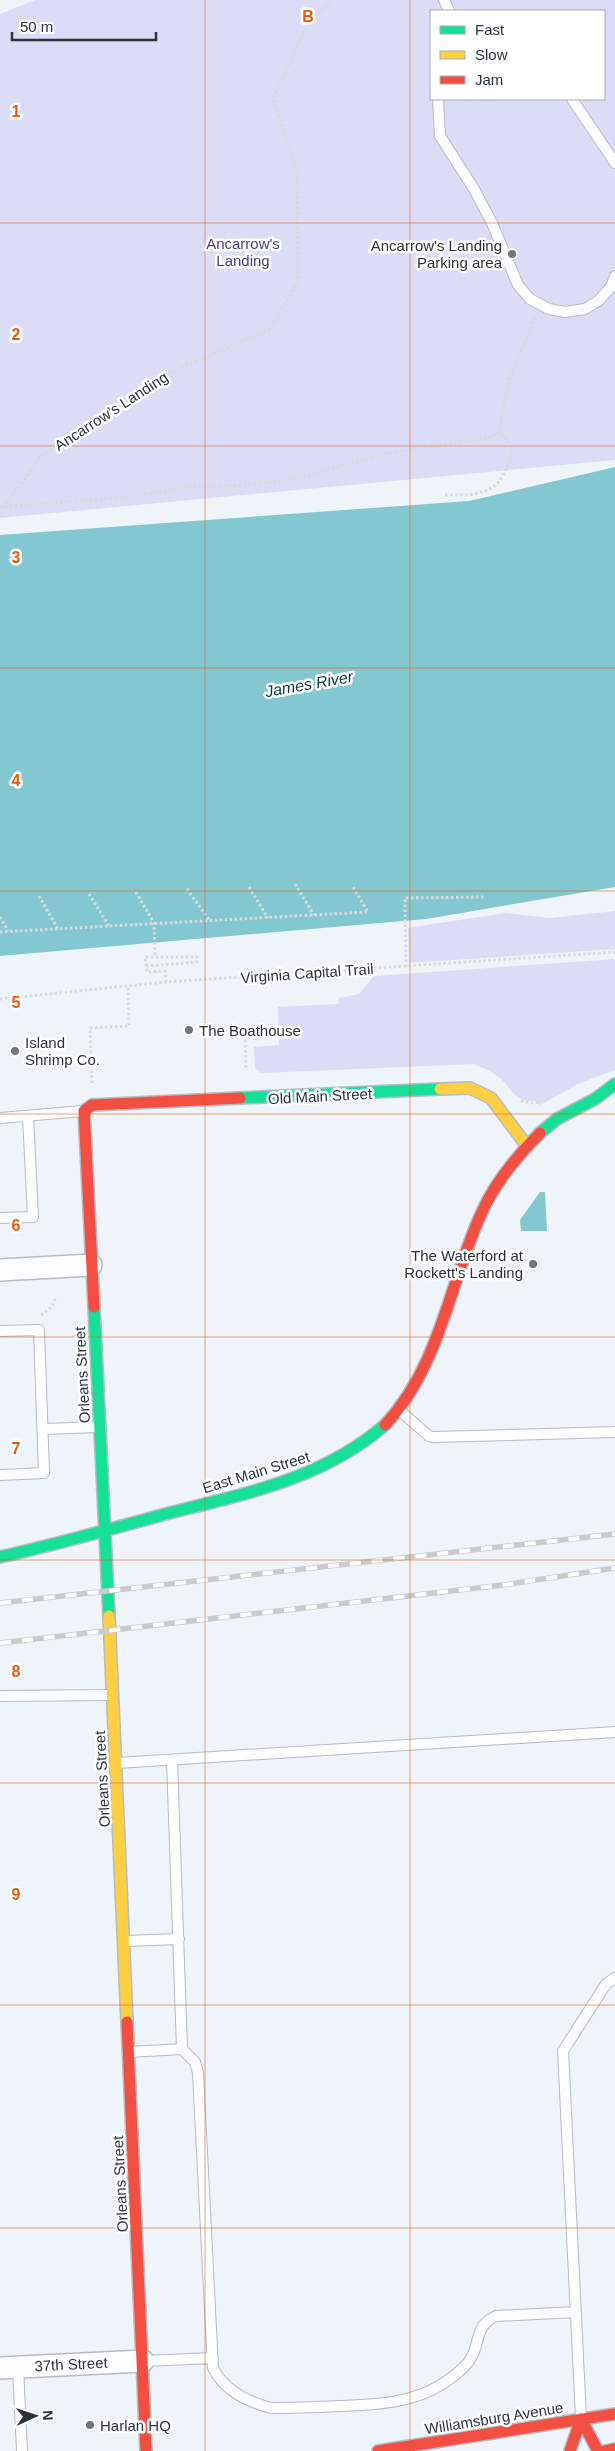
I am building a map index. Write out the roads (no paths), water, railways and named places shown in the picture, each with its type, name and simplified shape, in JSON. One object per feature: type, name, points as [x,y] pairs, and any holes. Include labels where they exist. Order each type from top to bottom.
[{"type":"street","name":"East Main Street","points":[[0,1557],[68,1542],[311,1473],[364,1443],[386,1424],[420,1379],[435,1349],[466,1253],[486,1202],[508,1169],[527,1146],[547,1127],[573,1109],[600,1101],[609,1086],[615,1084]]},
{"type":"street","name":"Old Main Street","points":[[85,1109],[364,1094],[456,1087],[470,1088],[491,1098],[527,1146]]},
{"type":"street","name":"Orleans Street","points":[[85,1109],[146,2451]]},
{"type":"street","points":[[0,1270],[91,1265]]},
{"type":"street","name":"37th Street","points":[[9,2368],[143,2361]]},
{"type":"street","name":"Williamsburg Avenue","points":[[378,2451],[615,2414]]},
{"type":"street","points":[[570,2451],[581,2419]]},
{"type":"street","points":[[581,2419],[598,2451]]},
{"type":"street","points":[[605,2451],[615,2449]]},
{"type":"lane","points":[[438,100],[440,136],[474,189],[492,223],[518,285],[530,298],[549,309],[566,312],[584,309],[598,301],[611,287],[615,276]]},
{"type":"lane","points":[[573,100],[615,163]]},
{"type":"lane","points":[[0,1118],[85,1109]]},
{"type":"lane","points":[[0,1218],[33,1217],[28,1116]]},
{"type":"lane","points":[[0,1331],[38,1330],[44,1473],[0,1475]]},
{"type":"lane","points":[[398,1409],[433,1438],[615,1432]]},
{"type":"lane","points":[[43,1429],[100,1427]]},
{"type":"lane","points":[[0,1696],[113,1695]]},
{"type":"lane","points":[[116,1763],[615,1732]]},
{"type":"lane","points":[[172,1760],[182,2049],[195,2062],[198,2073],[213,2368],[222,2383],[259,2405],[286,2408],[392,2403],[436,2388],[465,2366],[473,2355],[482,2324],[496,2316],[576,2312]]},
{"type":"lane","points":[[124,1941],[178,1938]]},
{"type":"lane","points":[[581,2419],[563,2051],[606,1984],[615,1978]]},
{"type":"lane","points":[[129,2052],[182,2049]]},
{"type":"lane","points":[[143,2361],[213,2358]]},
{"type":"lane","points":[[9,2368],[22,2451]]},
{"type":"water","name":"James River","points":[[615,467],[615,887],[426,919],[0,956],[0,535],[469,501]]},
{"type":"water","points":[[540,1192],[545,1192],[547,1231],[521,1231],[520,1220]]},
{"type":"railway","points":[[0,1603],[615,1534]]},
{"type":"railway","points":[[0,1643],[503,1585],[615,1568]]},
{"type":"place","name":"Ancarrow's Landing Parking area","points":[[512,254]]},
{"type":"place","name":"The Boathouse","points":[[189,1030]]},
{"type":"place","name":"Island Shrimp Co.","points":[[15,1051]]},
{"type":"place","name":"The Waterford at Rockett's Landing","points":[[533,1264]]},
{"type":"place","name":"Harlan HQ","points":[[90,2425]]},
{"type":"park label","name":"Ancarrow's Landing","points":[[243,252]]}]
